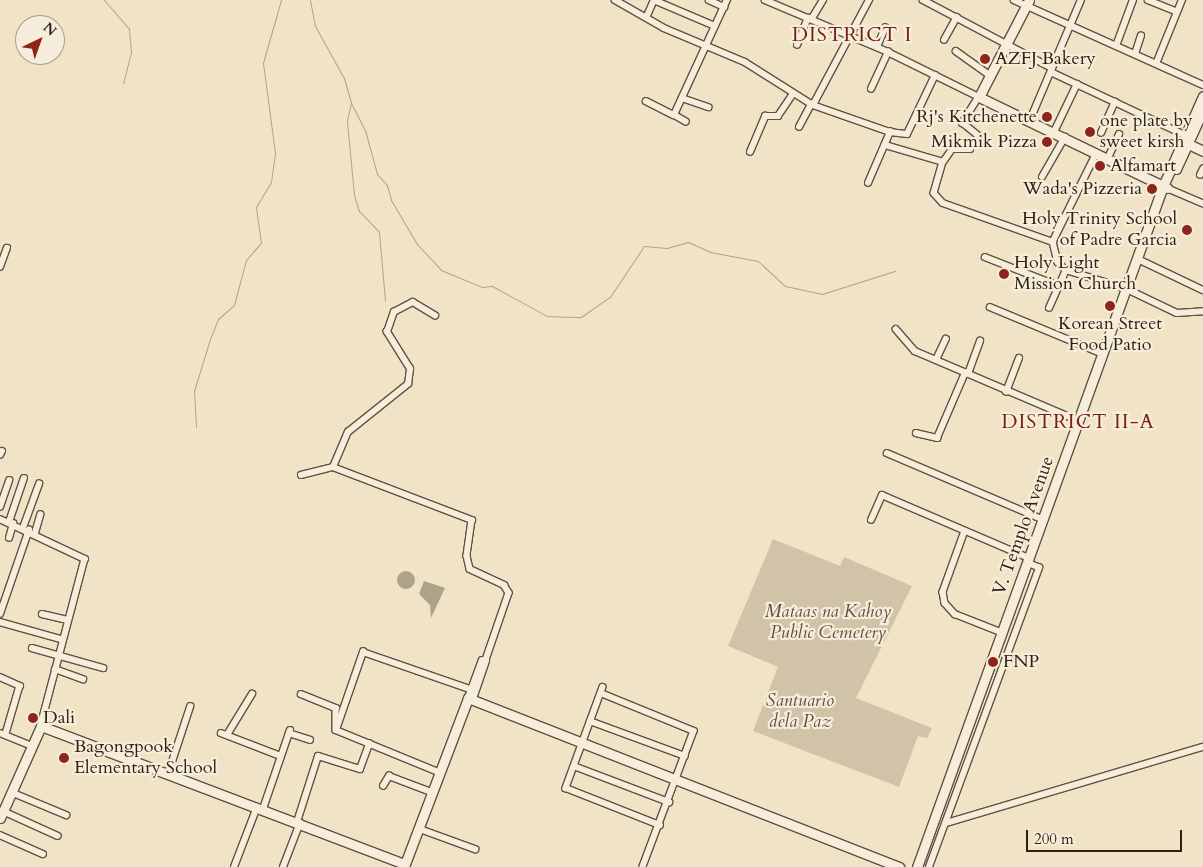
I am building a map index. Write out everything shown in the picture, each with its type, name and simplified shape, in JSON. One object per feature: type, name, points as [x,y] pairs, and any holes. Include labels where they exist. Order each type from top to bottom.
[{"type":"main road","points":[[1028,3],[993,77],[979,97],[1108,158],[1164,190]]},
{"type":"main road","name":"V. Templo Avenue","points":[[917,867],[1138,258],[1203,96]]},
{"type":"main road","name":"V. Templo Avenue","points":[[1186,139],[1203,110]]},
{"type":"main road","points":[[1186,139],[1203,151]]},
{"type":"main road","points":[[1,813],[42,726],[406,864],[470,695],[582,744],[677,779],[898,867]]},
{"type":"street","points":[[615,0],[646,18],[706,47],[745,62],[812,105],[890,132],[907,134],[935,75]]},
{"type":"street","points":[[646,18],[654,0],[716,26]]},
{"type":"street","points":[[709,0],[724,7]]},
{"type":"street","points":[[674,115],[727,0]]},
{"type":"street","points":[[765,0],[877,47],[979,97],[963,123],[978,134]]},
{"type":"street","points":[[797,45],[810,19],[823,0]]},
{"type":"street","points":[[799,127],[869,0]]},
{"type":"street","points":[[923,0],[1077,84],[1186,139]]},
{"type":"street","points":[[1014,0],[1028,3],[1070,26],[1203,85]]},
{"type":"street","points":[[1030,120],[1081,0]]},
{"type":"street","points":[[1116,46],[1133,0]]},
{"type":"street","points":[[1148,0],[1177,12]]},
{"type":"street","points":[[1156,64],[1182,0]]},
{"type":"street","points":[[944,40],[957,17]]},
{"type":"street","points":[[877,47],[885,28]]},
{"type":"street","points":[[1135,54],[1142,36]]},
{"type":"street","points":[[956,51],[993,77]]},
{"type":"street","points":[[871,89],[888,52]]},
{"type":"street","points":[[1054,132],[1077,84]]},
{"type":"street","points":[[750,152],[765,116],[778,116],[793,94]]},
{"type":"street","points":[[682,98],[708,107]]},
{"type":"street","points":[[646,101],[686,122]]},
{"type":"street","points":[[1101,133],[1115,102]]},
{"type":"street","points":[[868,183],[890,132]]},
{"type":"street","points":[[1108,158],[1119,134]]},
{"type":"street","points":[[1042,178],[1065,137]]},
{"type":"street","points":[[885,145],[943,162]]},
{"type":"street","points":[[970,149],[952,149],[943,162],[934,186],[938,200],[1054,242]]},
{"type":"street","points":[[1097,153],[1054,242],[1058,262],[1066,270],[1127,289],[1177,313],[1203,311]]},
{"type":"street","points":[[1200,176],[1203,169]]},
{"type":"street","points":[[1164,190],[1203,203]]},
{"type":"street","points":[[0,266],[7,248]]},
{"type":"street","points":[[985,257],[1058,286]]},
{"type":"street","points":[[1138,258],[1203,290]]},
{"type":"street","points":[[1049,308],[1066,270]]},
{"type":"street","points":[[333,467],[348,432],[408,384],[410,370],[387,332],[394,312],[413,302],[436,315]]},
{"type":"street","points":[[990,307],[1103,354]]},
{"type":"street","points":[[896,328],[915,351],[1006,392],[1079,421]]},
{"type":"street","points":[[936,360],[946,339]]},
{"type":"street","points":[[916,433],[937,438],[980,341]]},
{"type":"street","points":[[1006,392],[1019,358]]},
{"type":"street","points":[[887,453],[1044,520]]},
{"type":"street","points":[[301,476],[333,467],[472,520],[467,556],[470,570],[504,585],[509,593],[470,695]]},
{"type":"street","points":[[9,538],[11,523],[24,478]]},
{"type":"street","points":[[0,507],[9,481]]},
{"type":"street","points":[[0,614],[29,530],[39,484]]},
{"type":"street","points":[[872,520],[882,495],[965,531],[1039,568],[930,867]]},
{"type":"street","points":[[29,530],[40,515]]},
{"type":"street","points":[[0,519],[29,530],[84,556],[61,639],[42,726]]},
{"type":"street","points":[[965,531],[942,592],[945,603],[955,614],[1003,633]]},
{"type":"street","points":[[42,614],[67,620]]},
{"type":"street","points":[[0,622],[61,639]]},
{"type":"street","points":[[32,648],[103,668]]},
{"type":"street","points":[[336,730],[363,652],[470,695]]},
{"type":"street","points":[[470,695],[484,660]]},
{"type":"street","points":[[55,669],[83,679]]},
{"type":"street","points":[[0,676],[20,684],[3,733],[32,746]]},
{"type":"street","points":[[643,867],[660,825],[669,802],[685,756],[692,728],[602,690],[574,766],[568,790],[660,825]]},
{"type":"street","points":[[228,735],[252,694]]},
{"type":"street","points":[[301,694],[336,708],[336,730]]},
{"type":"street","points":[[168,774],[190,707]]},
{"type":"street","points":[[590,721],[685,756]]},
{"type":"street","points":[[336,730],[441,773]]},
{"type":"street","points":[[234,867],[260,808],[289,731],[310,740]]},
{"type":"street","points":[[221,733],[281,756]]},
{"type":"street","points":[[283,867],[318,756],[360,768],[368,744]]},
{"type":"street","points":[[946,823],[1203,747]]},
{"type":"street","points":[[574,766],[669,802]]},
{"type":"street","points":[[383,786],[389,776],[434,794]]},
{"type":"street","points":[[11,792],[66,815]]},
{"type":"street","points":[[1,813],[58,836]]},
{"type":"street","points":[[420,829],[475,849]]},
{"type":"street","points":[[0,835],[43,854]]},
{"type":"green space","name":"Mataas na Kahoy Public Cemetery","points":[[773,539],[840,566],[844,557],[912,586],[856,698],[932,728],[927,738],[918,736],[899,787],[753,731],[778,667],[728,646]]},
{"type":"shaded area","points":[[406,571],[412,574],[415,580],[412,586],[406,589],[400,586],[397,580],[400,574]]},
{"type":"shaded area","points":[[424,581],[445,588],[431,618],[430,605],[419,594]]},
{"type":"waterway","points":[[104,0],[129,29],[131,52],[123,83]]},
{"type":"waterway","points":[[196,427],[194,391],[210,339],[218,319],[234,305],[246,260],[261,243],[256,207],[271,182],[275,153],[263,63],[281,0]]},
{"type":"waterway","points":[[310,0],[315,26],[344,78],[351,103],[347,121],[354,195],[359,211],[379,232],[385,301]]},
{"type":"waterway","points":[[351,103],[365,130],[377,174],[387,185],[391,200],[417,244],[441,270],[482,287],[492,286],[547,316],[581,317],[610,297],[644,246],[667,248],[688,242],[710,252],[758,261],[785,286],[822,294],[895,271]]},
{"type":"place","name":"AZFJ Bakery","points":[[985,59]]},
{"type":"place","name":"Rj's Kitchenette","points":[[1047,117]]},
{"type":"place","name":"one plate by sweet kirsh","points":[[1090,132]]},
{"type":"place","name":"Mikmik Pizza","points":[[1047,142]]},
{"type":"place","name":"Alfamart","points":[[1100,166]]},
{"type":"place","name":"Wada's Pizzeria","points":[[1152,189]]},
{"type":"place","name":"Holy Trinity School of Padre Garcia","points":[[1187,230]]},
{"type":"place","name":"Holy Light Mission Church","points":[[1004,274]]},
{"type":"place","name":"Korean Street Food Patio","points":[[1110,306]]},
{"type":"place","name":"FNP","points":[[993,662]]},
{"type":"place","name":"Dali","points":[[33,718]]},
{"type":"place","name":"Bagongpook Elementary School","points":[[64,758]]},
{"type":"district","name":"DISTRICT I","points":[[852,34]]},
{"type":"district","name":"DISTRICT II-A","points":[[1078,421]]},
{"type":"park label","name":"Santuario dela Paz","points":[[800,712]]}]
